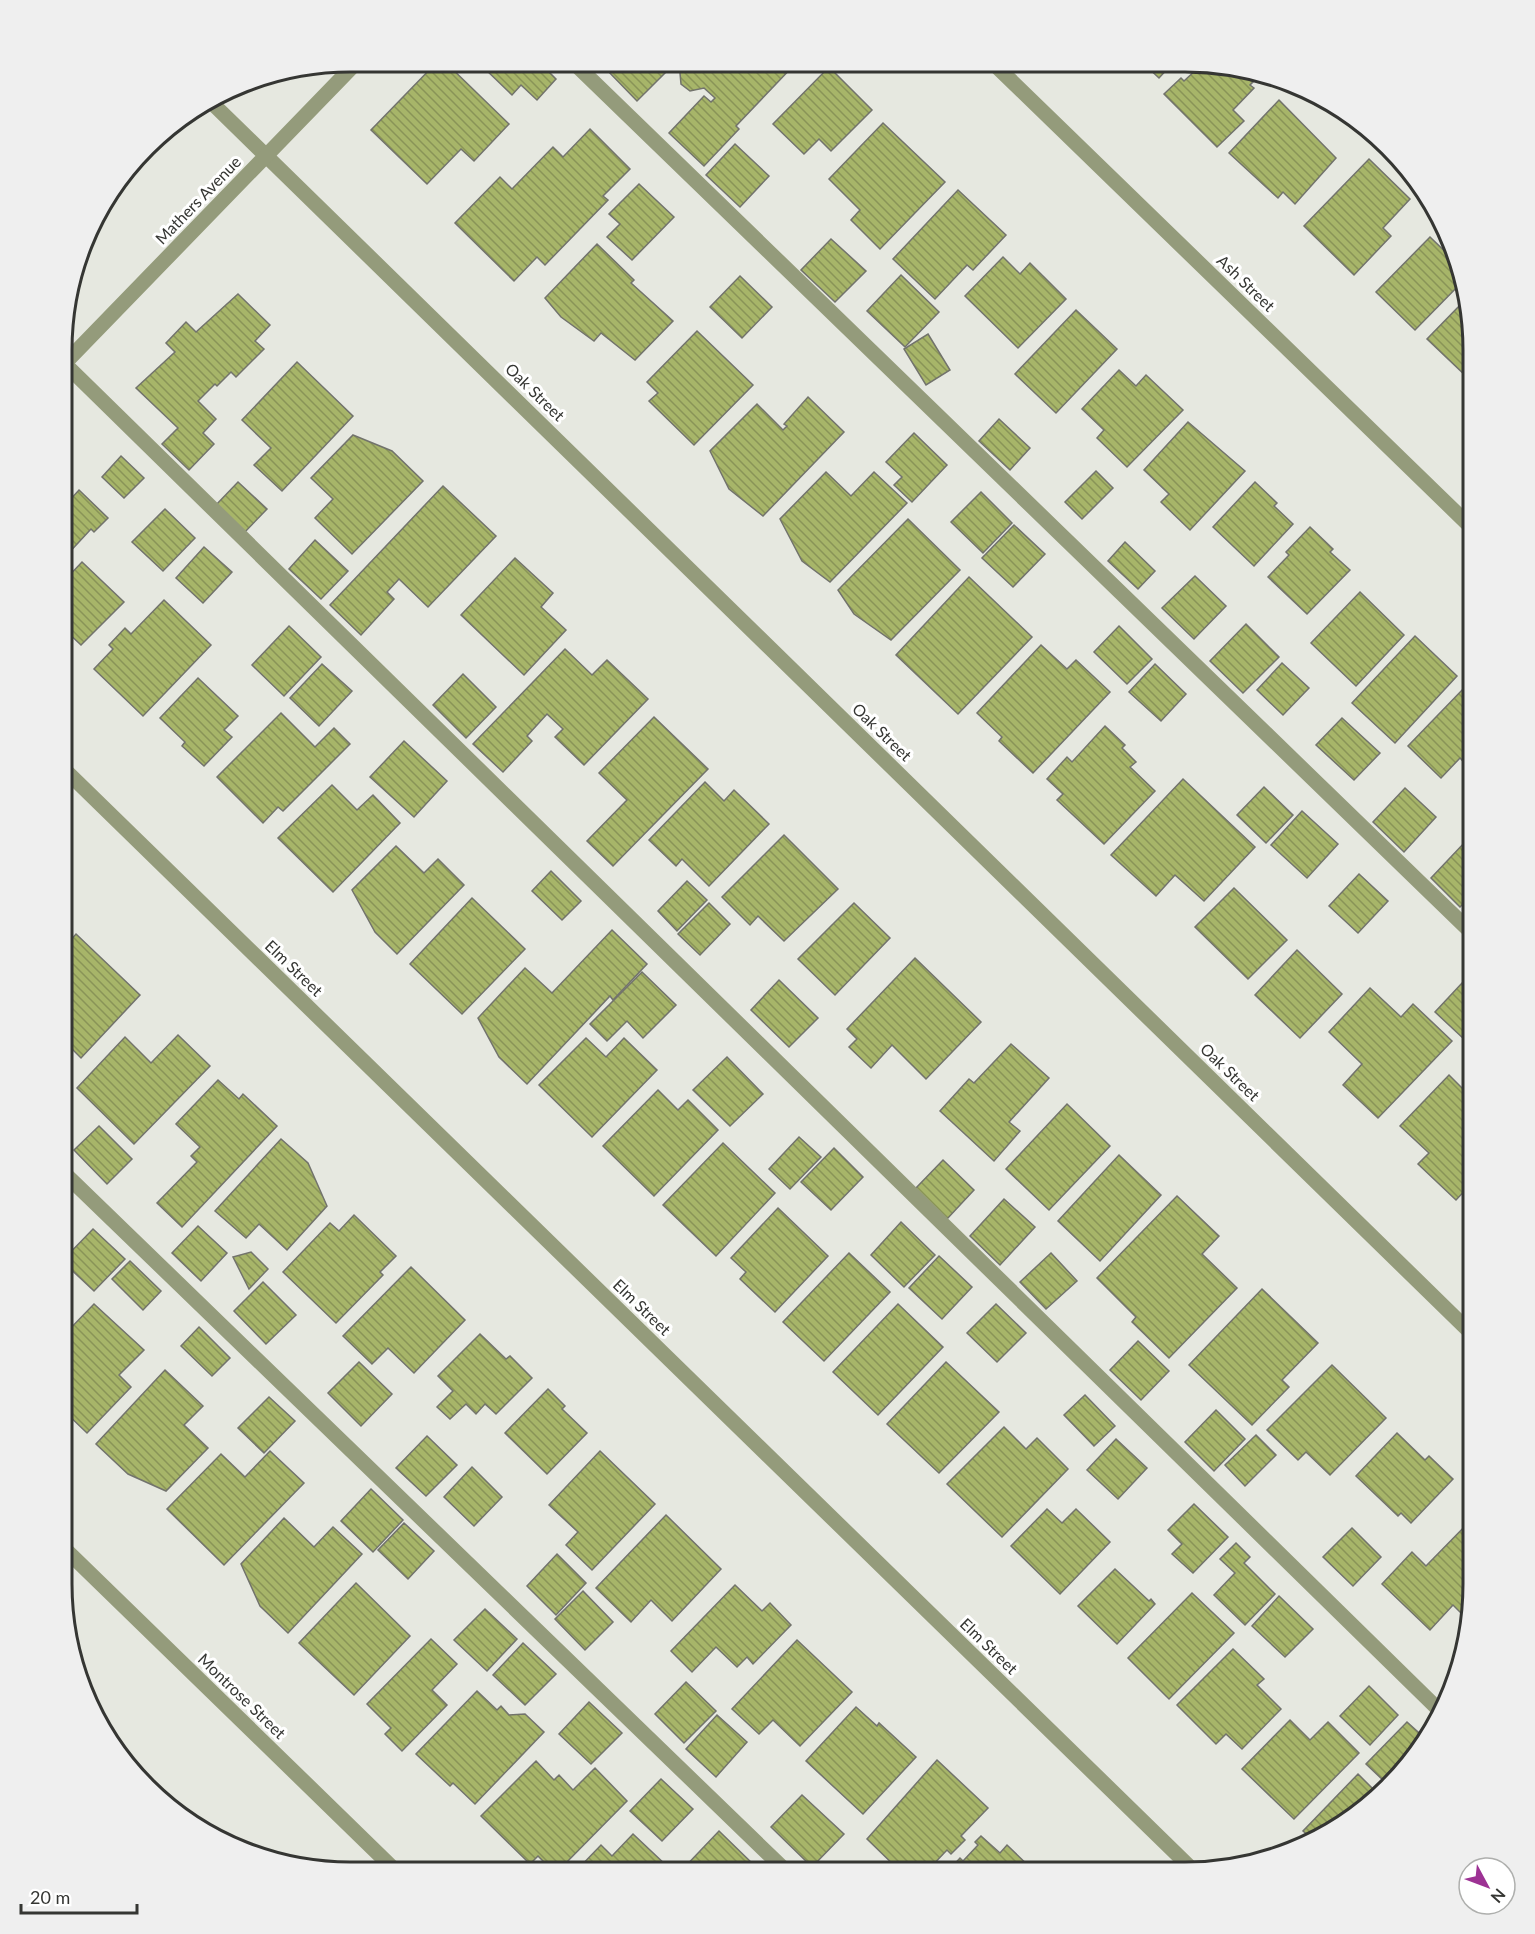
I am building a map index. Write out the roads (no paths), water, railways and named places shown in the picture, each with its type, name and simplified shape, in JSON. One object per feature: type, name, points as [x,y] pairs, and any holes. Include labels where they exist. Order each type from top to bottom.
[{"type":"street","name":"Mathers Avenue","points":[[72,355],[347,72]]},
{"type":"street","points":[[583,72],[1463,924]]},
{"type":"street","name":"Ash Street","points":[[1002,72],[1463,519]]},
{"type":"street","name":"Oak Street","points":[[216,107],[1463,1325]]},
{"type":"street","points":[[72,371],[1435,1706]]},
{"type":"street","name":"Elm Street","points":[[72,777],[1185,1862]]},
{"type":"street","points":[[72,1181],[777,1862]]},
{"type":"street","name":"Montrose Street","points":[[72,1556],[387,1862]]}]
